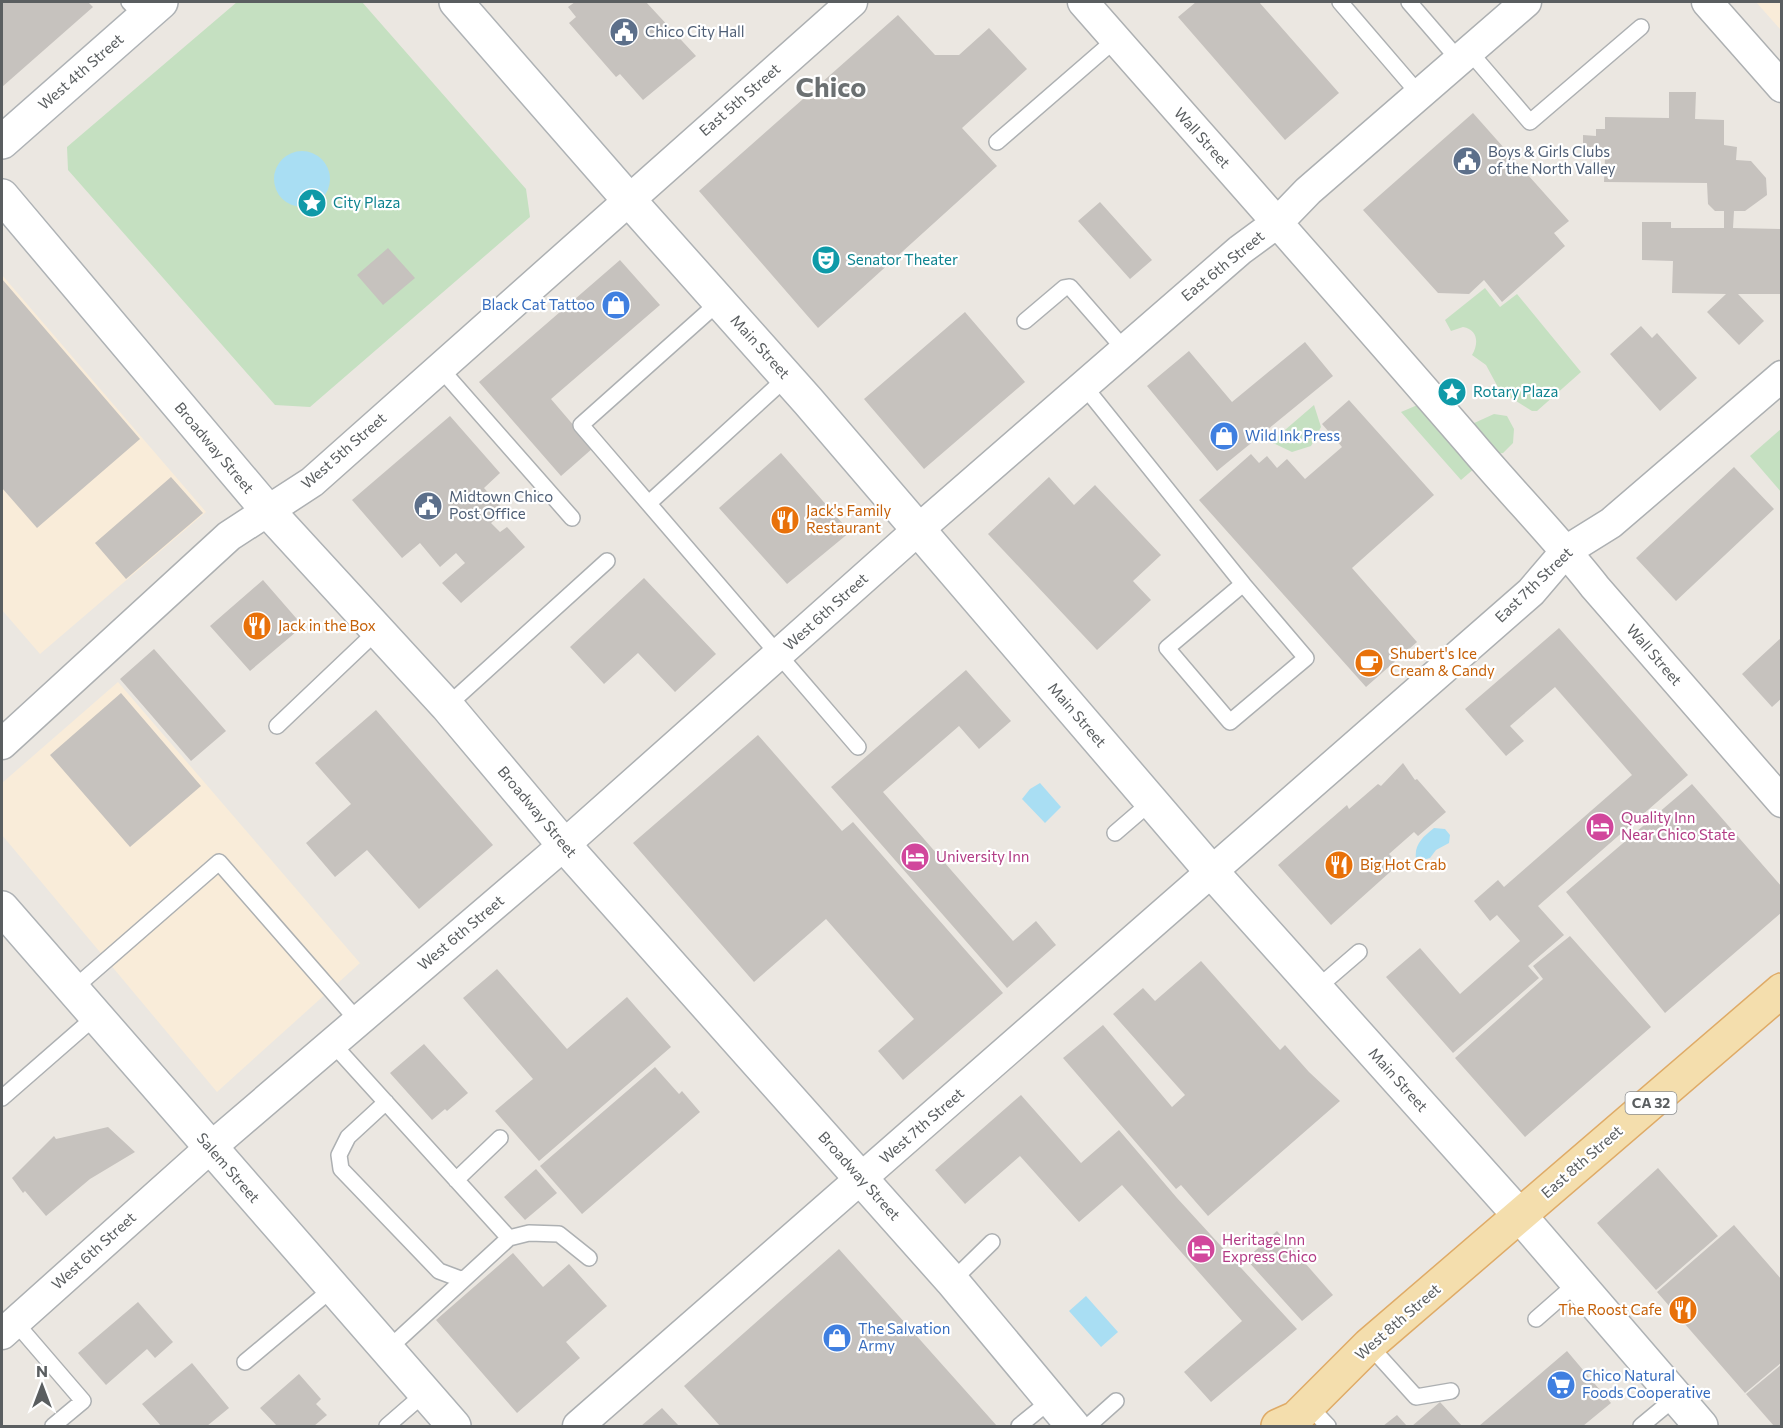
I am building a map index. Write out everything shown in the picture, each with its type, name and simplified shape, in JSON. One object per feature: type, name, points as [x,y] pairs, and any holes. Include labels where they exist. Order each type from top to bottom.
[{"type":"main road","name":"Main Street","points":[[456,2],[919,530],[1211,871],[1520,1216],[1701,1426]]},
{"type":"main road","name":"West 4th Street","points":[[2,142],[144,7]]},
{"type":"main road","name":"Broadway Street","points":[[2,196],[268,511],[447,706],[564,845],[952,1281],[1073,1426]]},
{"type":"main road","name":"Salem Street","points":[[2,909],[454,1426]]},
{"type":"main road","name":"East 8th Street","points":[[1520,1216],[1782,990]]},
{"type":"main road","name":"West 8th Street","points":[[1301,1421],[1369,1346],[1520,1216]]},
{"type":"street","name":"East 5th Street","points":[[628,199],[852,2]]},
{"type":"street","name":"Wall Street","points":[[1083,2],[1323,272],[1782,802]]},
{"type":"street","name":"East 6th Street","points":[[919,530],[1240,250],[1278,222],[1308,190],[1526,2]]},
{"type":"street","points":[[1707,2],[1780,82]]},
{"type":"street","name":"West 5th Street","points":[[2,744],[230,536],[312,482],[628,199]]},
{"type":"street","name":"East 7th Street","points":[[1211,871],[1531,592],[1566,551],[1611,523],[1782,376]]},
{"type":"street","name":"West 6th Street","points":[[8,1328],[210,1148],[564,845],[919,530]]},
{"type":"street","name":"West 7th Street","points":[[578,1426],[1211,871]]},
{"type":"lane","points":[[1340,2],[1419,94]]},
{"type":"lane","points":[[1409,2],[1530,122],[1641,27]]},
{"type":"lane","points":[[997,142],[1116,39]]},
{"type":"lane","points":[[1025,321],[1064,288],[1070,287],[1125,350]]},
{"type":"lane","points":[[719,302],[582,425],[858,747]]},
{"type":"lane","points":[[440,368],[572,518]]},
{"type":"lane","points":[[649,503],[786,378]]},
{"type":"lane","points":[[1084,386],[1243,584],[1306,658],[1230,722],[1167,648],[1243,584]]},
{"type":"lane","points":[[447,706],[607,561]]},
{"type":"lane","points":[[277,726],[377,631]]},
{"type":"lane","points":[[1115,833],[1151,802]]},
{"type":"lane","points":[[72,990],[219,862],[358,1021]]},
{"type":"lane","points":[[1316,989],[1359,952]]},
{"type":"lane","points":[[2,1098],[96,1016]]},
{"type":"lane","points":[[332,1043],[509,1238]]},
{"type":"lane","points":[[386,1102],[348,1137],[339,1155],[342,1169],[439,1271],[463,1280]]},
{"type":"lane","points":[[456,1180],[500,1138]]},
{"type":"lane","points":[[387,1350],[509,1238],[529,1233],[559,1234],[589,1258]]},
{"type":"lane","points":[[952,1281],[992,1242]]},
{"type":"lane","points":[[1536,1319],[1577,1283]]},
{"type":"lane","points":[[245,1362],[333,1288]]},
{"type":"lane","points":[[8,1328],[83,1401],[53,1426]]},
{"type":"lane","points":[[1369,1346],[1416,1397],[1451,1391]]},
{"type":"lane","points":[[387,1426],[424,1393]]},
{"type":"lane","points":[[1641,1426],[1676,1397]]},
{"type":"lane","points":[[1019,1426],[1051,1400]]},
{"type":"lane","points":[[1088,1426],[1116,1401]]},
{"type":"shaded area","points":[[1756,2],[1781,2],[1781,30]]},
{"type":"shaded area","points":[[2,275],[206,512],[40,654],[2,610]]},
{"type":"shaded area","points":[[118,682],[360,963],[217,1092],[2,835],[2,783]]},
{"type":"green space","name":"City Plaza","points":[[237,2],[362,2],[526,189],[530,217],[310,407],[275,405],[68,170],[67,147]]},
{"type":"green space","points":[[1485,288],[1500,307],[1517,294],[1581,372],[1537,411],[1532,411],[1500,391],[1486,365],[1472,355],[1476,346],[1476,338],[1472,331],[1463,327],[1451,331],[1445,320]]},
{"type":"green space","points":[[1427,401],[1472,424],[1494,414],[1507,416],[1514,429],[1513,443],[1503,453],[1490,455],[1461,480],[1401,412]]},
{"type":"green space","points":[[1314,405],[1321,427],[1311,446],[1292,452],[1271,442]]},
{"type":"green space","points":[[1781,429],[1781,492],[1750,456]]},
{"type":"water","points":[[297,151],[307,151],[322,159],[328,168],[330,179],[328,190],[322,199],[307,207],[297,207],[286,202],[279,195],[274,184],[274,174],[279,163],[286,156]]},
{"type":"water","points":[[1040,783],[1061,807],[1045,823],[1022,799],[1030,789]]},
{"type":"water","points":[[1434,828],[1445,829],[1450,835],[1449,843],[1436,850],[1430,858],[1419,861],[1416,859],[1416,849],[1423,838]]},
{"type":"water","points":[[1086,1296],[1118,1332],[1101,1347],[1069,1311]]},
{"type":"building","points":[[2,2],[88,2],[93,7],[2,87]]},
{"type":"building","points":[[575,2],[646,2],[696,56],[643,100],[620,74],[616,77],[569,23],[576,17],[568,7]]},
{"type":"building","points":[[1196,2],[1259,2],[1339,93],[1285,140],[1178,17]]},
{"type":"building","name":"Senator Theater","points":[[898,15],[935,55],[959,55],[989,28],[1027,69],[962,128],[997,166],[818,328],[699,191]]},
{"type":"building","points":[[1669,92],[1696,92],[1695,119],[1724,120],[1724,145],[1737,147],[1736,160],[1751,161],[1766,178],[1767,195],[1745,211],[1734,211],[1733,228],[1782,229],[1782,294],[1738,294],[1764,321],[1739,345],[1707,312],[1726,294],[1672,293],[1673,261],[1642,260],[1642,222],[1671,222],[1671,228],[1724,228],[1724,211],[1715,211],[1708,204],[1707,183],[1604,182],[1605,157],[1596,157],[1596,149],[1583,148],[1583,135],[1596,136],[1596,129],[1605,129],[1605,117],[1669,118]]},
{"type":"building","name":"Boys & Girls Clubs of the North Valley","points":[[1473,113],[1569,221],[1554,233],[1565,246],[1502,302],[1484,280],[1469,294],[1438,293],[1363,210]]},
{"type":"building","points":[[1100,202],[1152,260],[1130,279],[1078,221]]},
{"type":"building","points":[[388,248],[415,278],[383,305],[357,275]]},
{"type":"building","points":[[620,260],[660,305],[551,399],[593,448],[561,476],[479,382]]},
{"type":"building","points":[[2,279],[140,439],[37,528],[2,488]]},
{"type":"building","points":[[965,312],[1025,382],[924,469],[864,399]]},
{"type":"building","points":[[1641,326],[1652,338],[1657,333],[1697,378],[1660,411],[1610,354]]},
{"type":"building","name":"Wild Ink Press","points":[[1305,342],[1333,376],[1217,471],[1147,386],[1189,351],[1232,402]]},
{"type":"building","points":[[1349,400],[1434,495],[1352,568],[1417,642],[1366,687],[1199,500],[1251,454],[1259,463],[1267,456],[1277,468],[1287,459],[1305,479],[1342,447],[1322,424]]},
{"type":"building","name":"Midtown Chico Post Office","points":[[450,416],[500,473],[484,488],[505,511],[491,523],[500,532],[507,527],[525,547],[461,603],[442,583],[465,563],[456,553],[440,567],[420,543],[402,558],[352,500]]},
{"type":"building","name":"Jack's Family Restaurant","points":[[781,453],[850,532],[787,584],[719,508]]},
{"type":"building","points":[[1734,467],[1774,509],[1676,601],[1636,558]]},
{"type":"building","points":[[171,477],[203,513],[126,579],[95,543]]},
{"type":"building","points":[[1049,477],[1074,505],[1095,485],[1161,555],[1133,581],[1151,600],[1097,650],[988,534]]},
{"type":"building","points":[[644,578],[716,654],[675,692],[638,653],[604,684],[570,647]]},
{"type":"building","name":"Jack in the Box","points":[[263,580],[303,626],[250,671],[210,626]]},
{"type":"building","name":"Quality Inn Near Chico State","points":[[1559,628],[1688,775],[1538,906],[1564,935],[1528,966],[1539,978],[1453,1053],[1386,977],[1420,948],[1460,994],[1520,941],[1497,915],[1490,921],[1474,901],[1498,880],[1504,887],[1632,775],[1555,687],[1510,726],[1524,741],[1506,756],[1465,709]]},
{"type":"building","points":[[1782,637],[1782,698],[1772,707],[1742,674]]},
{"type":"building","points":[[154,649],[226,731],[191,761],[120,679]]},
{"type":"building","name":"University Inn","points":[[966,670],[1011,721],[979,749],[959,726],[883,792],[1013,941],[1036,921],[1056,945],[1007,988],[831,787]]},
{"type":"building","points":[[121,693],[201,786],[130,847],[50,755]]},
{"type":"building","points":[[376,710],[493,845],[419,909],[367,850],[335,877],[306,843],[351,804],[315,763]]},
{"type":"building","points":[[758,735],[842,831],[853,822],[1003,993],[903,1080],[878,1051],[914,1019],[826,919],[754,982],[633,843]]},
{"type":"building","name":"Big Hot Crab","points":[[1403,763],[1415,780],[1417,779],[1446,812],[1418,836],[1414,832],[1389,854],[1399,864],[1331,925],[1278,865],[1347,805],[1349,809],[1378,784],[1381,786]]},
{"type":"building","points":[[1692,784],[1782,887],[1782,912],[1665,1013],[1566,892]]},
{"type":"building","points":[[1570,936],[1651,1027],[1525,1137],[1455,1058],[1543,979],[1533,966]]},
{"type":"building","points":[[1201,961],[1280,1050],[1285,1045],[1340,1101],[1208,1216],[1181,1185],[1176,1189],[1063,1058],[1103,1025],[1172,1107],[1185,1095],[1113,1014],[1143,988],[1155,1001]]},
{"type":"building","points":[[497,969],[567,1049],[627,997],[671,1047],[539,1161],[495,1111],[533,1079],[463,998]]},
{"type":"building","points":[[424,1044],[468,1093],[447,1111],[445,1109],[432,1120],[390,1073]]},
{"type":"building","points":[[655,1067],[679,1094],[682,1091],[700,1112],[582,1214],[540,1166]]},
{"type":"building","name":"Heritage Inn Express Chico","points":[[1021,1095],[1081,1163],[1119,1130],[1177,1198],[1297,1329],[1211,1402],[1184,1372],[1242,1321],[1122,1185],[1079,1222],[1020,1156],[965,1204],[935,1170]]},
{"type":"building","points":[[108,1127],[135,1152],[90,1179],[46,1216],[25,1191],[23,1193],[12,1178],[54,1136],[56,1139]]},
{"type":"building","points":[[1658,1168],[1718,1236],[1656,1290],[1597,1223]]},
{"type":"building","points":[[536,1169],[557,1193],[525,1220],[504,1197]]},
{"type":"building","points":[[1734,1225],[1782,1280],[1782,1362],[1745,1393],[1657,1292]]},
{"type":"building","points":[[1277,1231],[1333,1295],[1302,1321],[1246,1259]]},
{"type":"building","points":[[839,1249],[997,1426],[720,1426],[684,1386]]},
{"type":"building","points":[[513,1253],[543,1287],[569,1264],[607,1306],[566,1342],[580,1358],[517,1413],[436,1320]]},
{"type":"building","points":[[138,1302],[173,1342],[155,1358],[147,1349],[106,1385],[78,1353]]},
{"type":"building","name":"Chico Natural Foods Cooperative","points":[[1567,1351],[1611,1403],[1583,1426],[1479,1426]]},
{"type":"building","points":[[192,1363],[229,1408],[207,1426],[161,1426],[142,1404]]},
{"type":"building","points":[[1782,1364],[1782,1426],[1774,1426],[1746,1394]]},
{"type":"building","points":[[299,1374],[321,1399],[316,1404],[327,1415],[314,1426],[277,1426],[260,1408]]},
{"type":"building","points":[[1440,1402],[1462,1426],[1412,1426]]},
{"type":"building","points":[[662,1408],[679,1426],[641,1426]]},
{"type":"building","points":[[1397,1415],[1407,1426],[1383,1426]]},
{"type":"place","name":"Chico City Hall","points":[[624,32]]},
{"type":"place","name":"Boys & Girls Clubs of the North Valley","points":[[1467,161]]},
{"type":"place","name":"City Plaza","points":[[312,203]]},
{"type":"place","name":"Senator Theater","points":[[826,260]]},
{"type":"place","name":"Black Cat Tattoo","points":[[616,305]]},
{"type":"place","name":"Rotary Plaza","points":[[1452,392]]},
{"type":"place","name":"Wild Ink Press","points":[[1224,436]]},
{"type":"place","name":"Midtown Chico Post Office","points":[[428,506]]},
{"type":"place","name":"Jack's Family Restaurant","points":[[785,520]]},
{"type":"place","name":"Jack in the Box","points":[[257,626]]},
{"type":"place","name":"Shubert's Ice Cream & Candy","points":[[1369,663]]},
{"type":"place","name":"Quality Inn Near Chico State","points":[[1600,827]]},
{"type":"place","name":"University Inn","points":[[915,857]]},
{"type":"place","name":"Big Hot Crab","points":[[1339,865]]},
{"type":"place","name":"Heritage Inn Express Chico","points":[[1201,1249]]},
{"type":"place","name":"The Roost Cafe","points":[[1683,1310]]},
{"type":"place","name":"The Salvation Army","points":[[837,1338]]},
{"type":"place","name":"Chico Natural Foods Cooperative","points":[[1561,1385]]},
{"type":"district","name":"Chico","points":[[831,88]]}]
